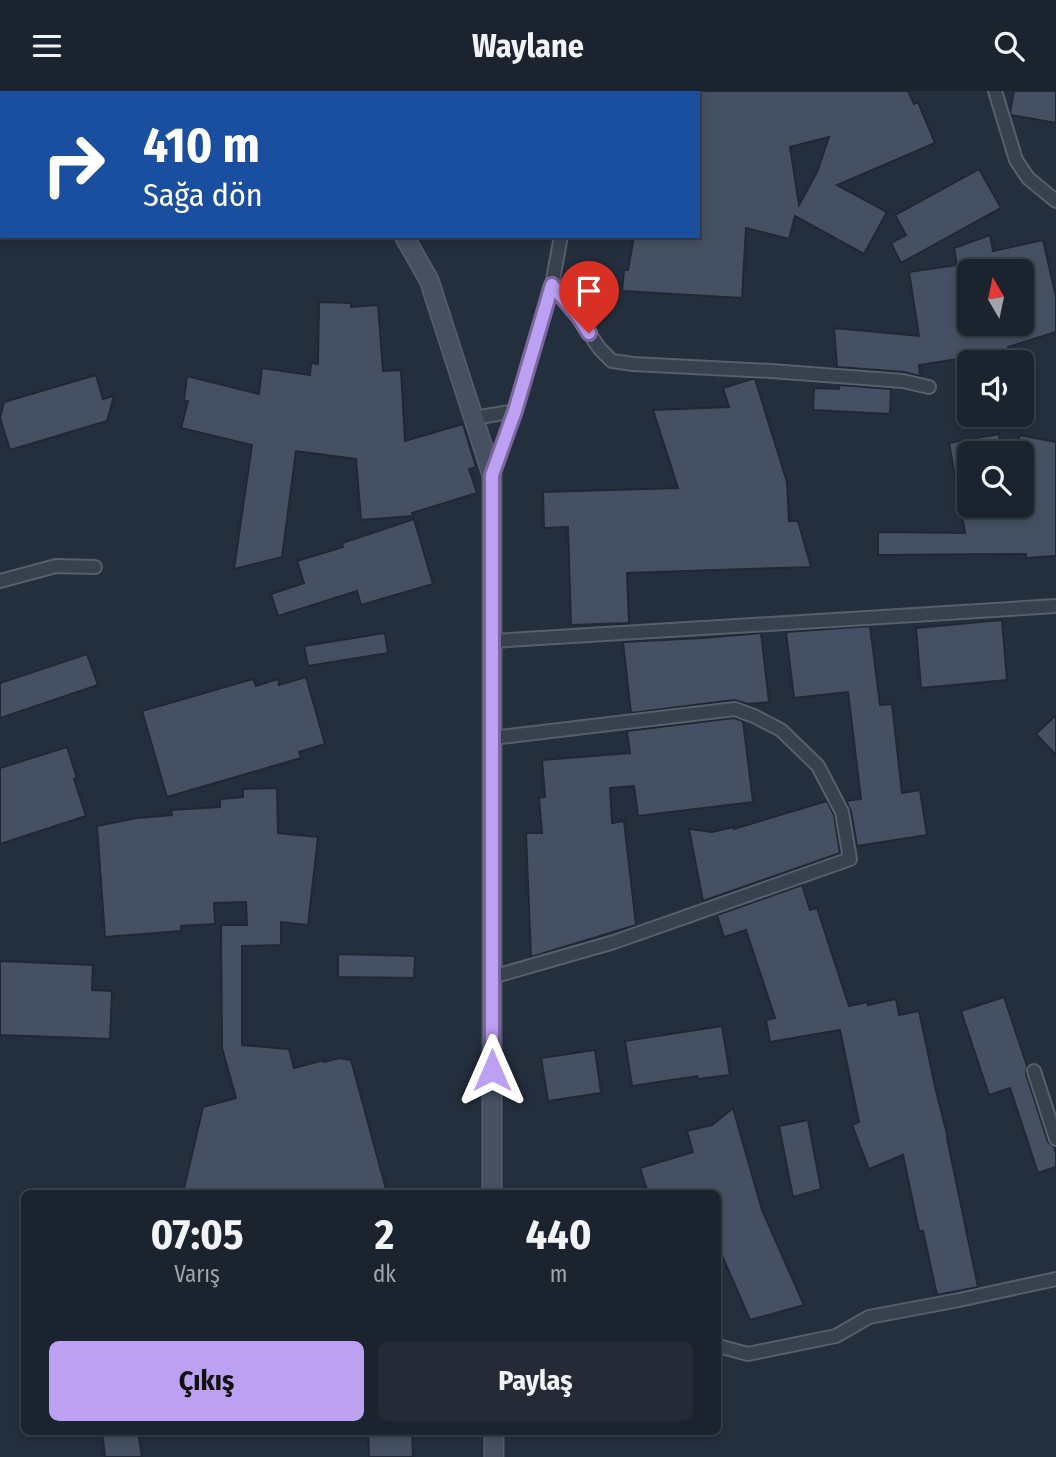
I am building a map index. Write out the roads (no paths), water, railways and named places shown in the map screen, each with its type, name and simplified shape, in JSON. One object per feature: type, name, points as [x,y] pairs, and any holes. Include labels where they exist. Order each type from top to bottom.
[{"type":"street","points":[[995,91],[1016,160],[1028,178],[1056,201]]},
{"type":"street","points":[[405,238],[429,280],[492,475],[492,1190]]},
{"type":"street","points":[[492,475],[515,411],[552,285],[561,238]]},
{"type":"street","points":[[552,285],[612,361],[903,381],[929,387]]},
{"type":"street","points":[[474,418],[515,411]]},
{"type":"street","points":[[0,581],[56,566],[95,567]]},
{"type":"street","points":[[492,641],[1056,606]]},
{"type":"street","points":[[492,738],[734,709],[781,730],[818,766],[842,812],[850,859],[614,942],[492,977]]},
{"type":"street","points":[[1034,1070],[1056,1139]]},
{"type":"street","points":[[721,1347],[748,1355],[836,1336],[869,1317],[1056,1279]]},
{"type":"street","points":[[494,1435],[494,1457]]}]
